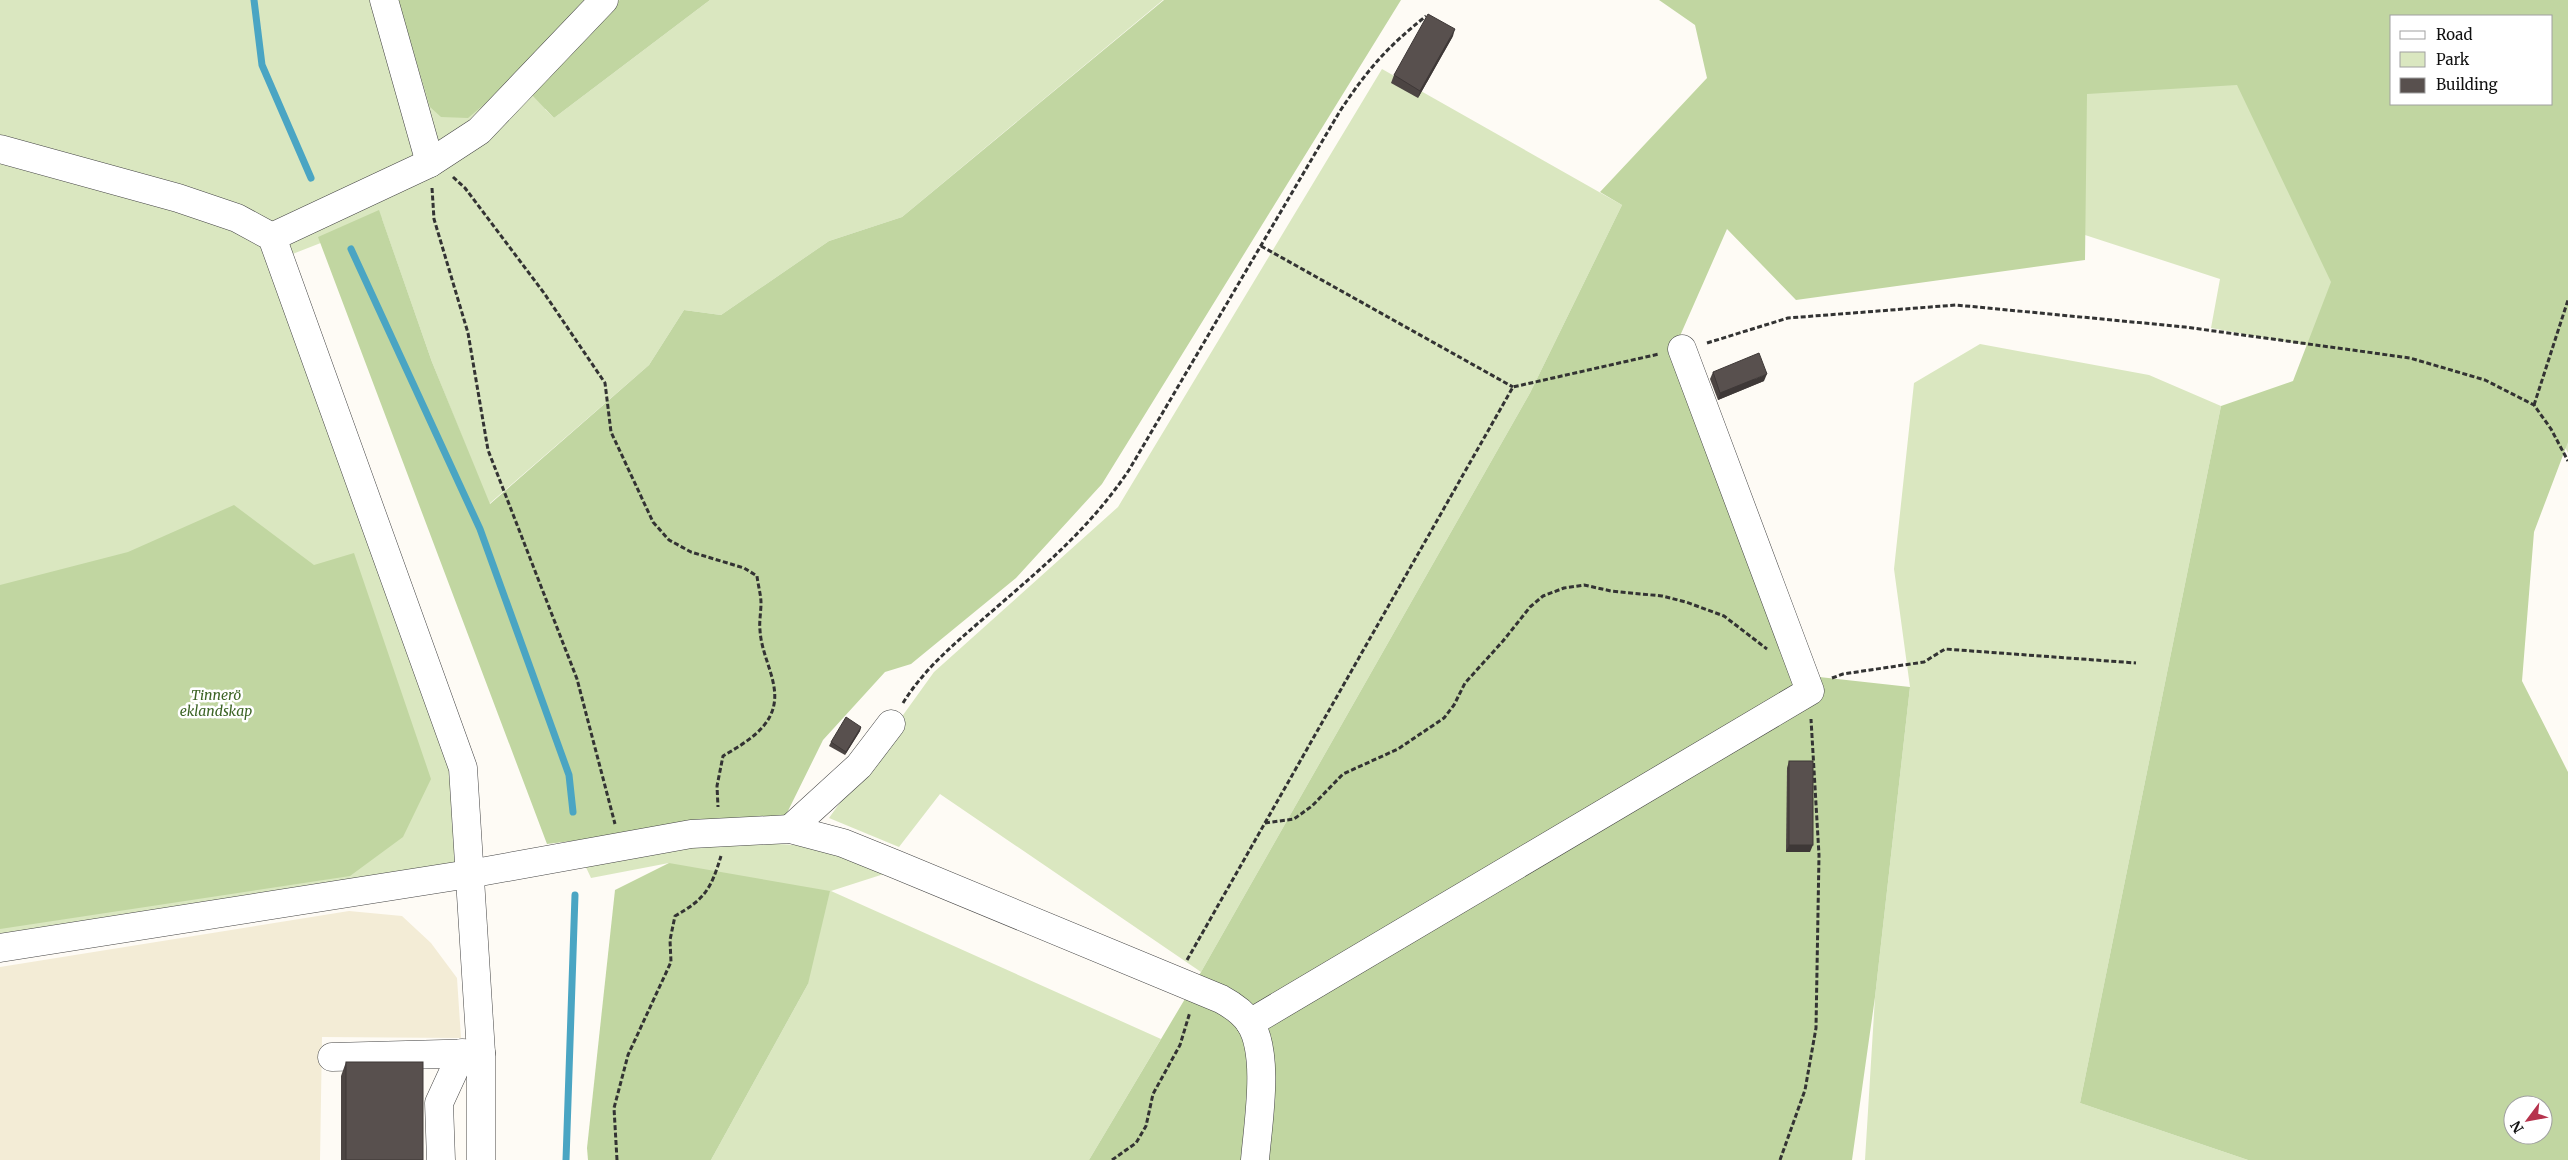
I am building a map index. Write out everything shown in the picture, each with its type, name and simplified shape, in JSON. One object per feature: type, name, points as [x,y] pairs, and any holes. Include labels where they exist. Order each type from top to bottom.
[{"type":"street","points":[[384,0],[432,162]]},
{"type":"street","points":[[272,237],[432,162],[479,131],[604,0]]},
{"type":"street","points":[[0,149],[178,198],[237,218],[272,237],[463,768],[469,874],[471,1053],[481,1160]]},
{"type":"street","points":[[1250,1023],[1810,691],[1682,349]]},
{"type":"street","points":[[790,829],[859,766],[891,724]]},
{"type":"street","points":[[0,948],[469,874],[619,845],[691,834],[790,829],[843,843],[1221,999],[1238,1009],[1250,1023],[1258,1041],[1262,1059],[1255,1160]]},
{"type":"street","points":[[332,1057],[471,1053]]},
{"type":"street","points":[[441,1160],[439,1103],[471,1053]]},
{"type":"path","points":[[891,724],[913,688],[938,659],[1060,552],[1108,501],[1130,470],[1261,246],[1366,72],[1392,44],[1426,16]]},
{"type":"path","points":[[432,162],[465,188],[592,360],[605,383],[611,432],[653,522],[669,540],[691,552],[744,568],[757,576],[761,602],[759,630],[768,670],[774,686],[775,703],[769,719],[754,737],[723,756],[717,786],[721,857],[707,893],[694,906],[675,916],[670,940],[671,962],[628,1055],[614,1108],[617,1160]]},
{"type":"path","points":[[432,162],[434,219],[468,333],[488,450],[577,679],[609,795],[619,845]]},
{"type":"path","points":[[1261,246],[1513,387],[1724,339],[1788,318],[1956,305],[2185,327],[2410,358],[2486,380],[2534,405],[2551,429],[2568,461]]},
{"type":"path","points":[[2534,405],[2568,300]]},
{"type":"path","points":[[1112,1160],[1136,1142],[1146,1126],[1154,1094],[1180,1045],[1190,1012],[1185,984],[1265,823],[1513,387]]},
{"type":"path","points":[[1265,823],[1294,819],[1312,806],[1343,774],[1398,749],[1444,718],[1454,705],[1465,683],[1504,641],[1530,606],[1544,596],[1564,588],[1584,585],[1611,591],[1662,596],[1686,602],[1724,616],[1774,654]]},
{"type":"path","points":[[1780,1160],[1805,1090],[1816,1028],[1819,855],[1810,691],[1828,680],[1843,674],[1924,662],[1945,649],[2136,663]]},
{"type":"shaded area","points":[[349,911],[402,916],[431,943],[457,978],[461,1038],[322,1037],[320,1160],[0,1160],[0,967]]},
{"type":"green space","name":"Tinnerö eklandskap","points":[[0,0],[697,0],[545,109],[554,118],[710,0],[1163,0],[902,217],[829,241],[721,315],[684,310],[649,365],[489,504],[432,362],[382,219],[290,255],[444,698],[467,874],[0,950]]},
{"type":"green space","points":[[398,0],[584,0],[493,97],[468,118],[441,117],[430,107]]},
{"type":"green space","points":[[620,0],[710,0],[554,118],[532,95]]},
{"type":"green space","points":[[1164,0],[1401,0],[1102,484],[1016,578],[911,664],[885,672],[823,740],[786,815],[547,844],[318,237],[379,210],[432,362],[490,504],[649,365],[684,310],[721,315],[829,241],[902,217]]},
{"type":"green space","points":[[1659,0],[2568,0],[2568,442],[2534,532],[2522,681],[2568,772],[2568,1160],[2248,1160],[2080,1103],[2221,406],[2293,381],[2331,282],[2237,85],[2087,94],[2085,260],[1796,300],[1727,229],[1676,345],[1801,675],[1910,687],[1875,997],[1852,1160],[1089,1160],[1201,972],[1530,393],[1622,205],[1600,192],[1707,78],[1695,25]]},
{"type":"green space","points":[[2568,0],[2568,453],[2547,412],[2360,355],[2211,328],[2220,279],[1990,204],[1716,41]]},
{"type":"green space","points":[[1382,69],[1622,205],[1530,393],[1201,972],[940,794],[899,847],[829,818],[934,672],[1118,507]]},
{"type":"green space","points":[[1980,344],[2149,375],[2221,406],[2080,1103],[2248,1160],[1865,1160],[1875,997],[1910,687],[1894,569],[1914,383]]},
{"type":"green space","points":[[234,505],[314,565],[354,553],[431,779],[403,837],[350,876],[0,929],[0,585],[128,552]]},
{"type":"green space","points":[[735,841],[808,846],[887,873],[831,891],[1161,1039],[1089,1160],[711,1160],[808,984],[669,863],[591,878],[584,863]]},
{"type":"green space","points":[[669,863],[830,891],[808,984],[711,1160],[588,1160],[587,1148],[615,890]]},
{"type":"building","points":[[1428,14],[1455,29],[1420,91],[1394,75]]},
{"type":"building","points":[[1759,353],[1767,374],[1720,393],[1713,372]]},
{"type":"building","points":[[846,717],[861,727],[846,752],[831,742]]},
{"type":"building","points":[[1789,761],[1813,761],[1813,845],[1789,845]]},
{"type":"building","points":[[346,1062],[423,1062],[423,1160],[346,1160]]},
{"type":"waterway","points":[[254,0],[262,65],[311,178]]},
{"type":"waterway","points":[[351,249],[480,529],[569,775],[573,812]]},
{"type":"waterway","points":[[566,1160],[575,895]]}]
